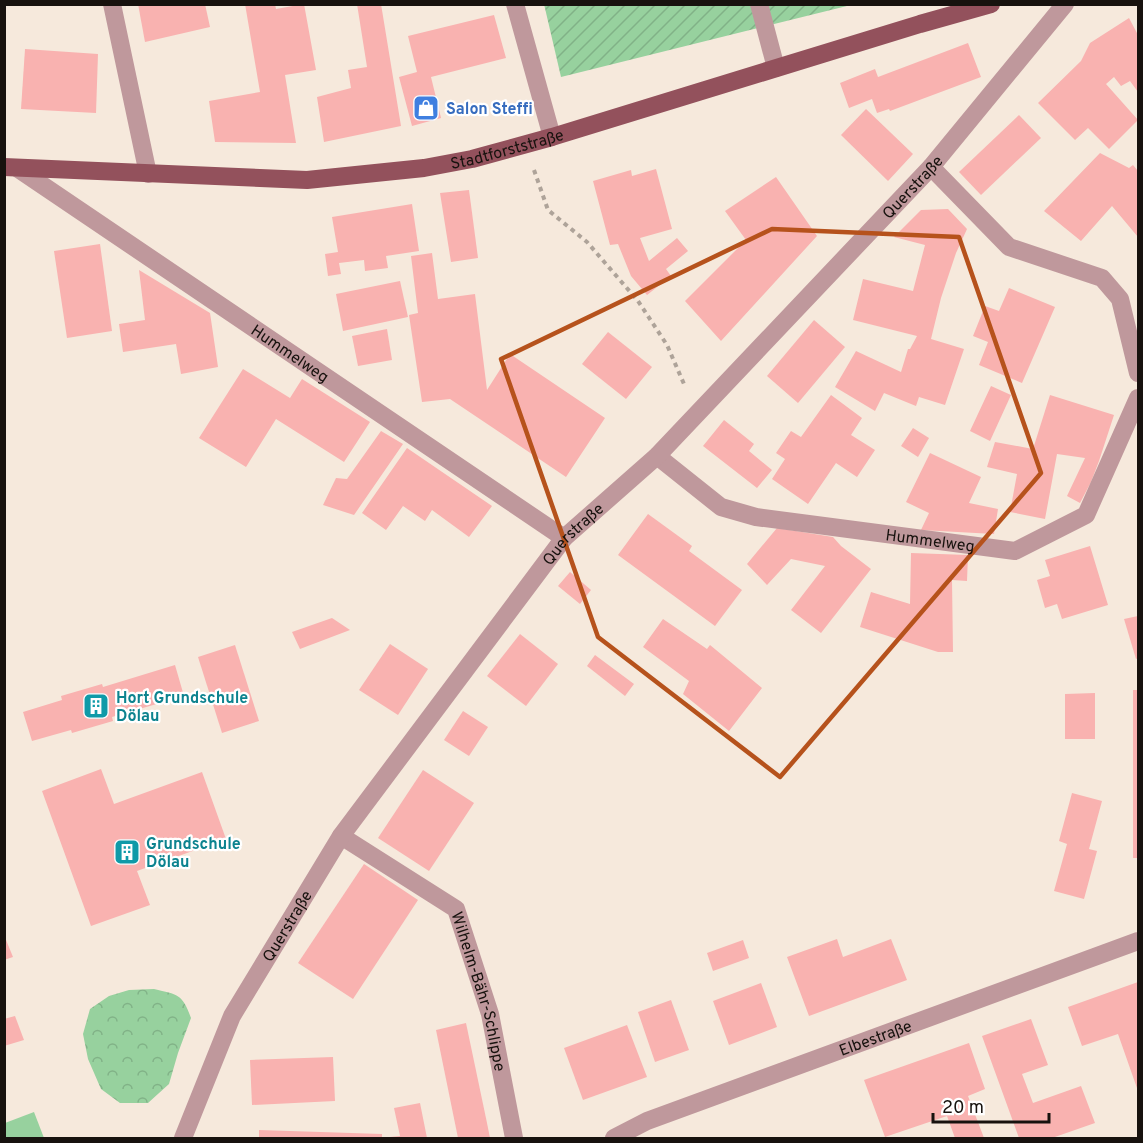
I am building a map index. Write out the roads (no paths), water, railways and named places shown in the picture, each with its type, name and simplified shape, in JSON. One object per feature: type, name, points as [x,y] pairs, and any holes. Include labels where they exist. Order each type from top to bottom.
[{"type":"main road","name":"Stadtforststraße","points":[[11,167],[307,180],[424,168],[472,159],[552,137],[991,4]]},
{"type":"street","points":[[112,4],[148,174]]},
{"type":"street","points":[[514,4],[552,137]]},
{"type":"street","points":[[759,4],[776,68]]},
{"type":"street","name":"Querstraße","points":[[183,1138],[232,1016],[341,836],[564,538],[657,456],[931,166],[1065,4]]},
{"type":"street","points":[[931,166],[1009,247],[1101,278],[1119,299],[1138,373]]},
{"type":"street","name":"Hummelweg","points":[[11,167],[564,538]]},
{"type":"street","name":"Hummelweg","points":[[657,456],[721,507],[756,517],[1016,551],[1086,515],[1138,398]]},
{"type":"street","name":"Wilhelm-Bähr-Schlippe","points":[[341,836],[456,909],[490,1014],[514,1138]]},
{"type":"street","name":"Elbestraße","points":[[614,1138],[647,1121],[1138,941]]},
{"type":"place","name":"Salon Steffi","points":[[426,108]]},
{"type":"place","name":"Hort Grundschule Dölau","points":[[96,706]]},
{"type":"place","name":"Grundschule Dölau","points":[[127,852]]}]
